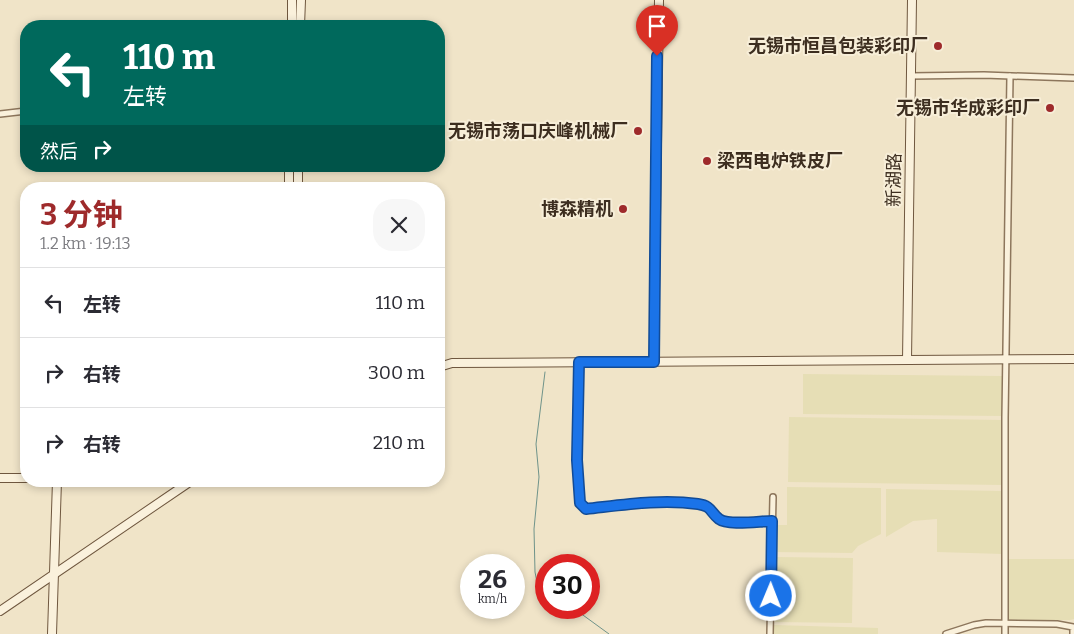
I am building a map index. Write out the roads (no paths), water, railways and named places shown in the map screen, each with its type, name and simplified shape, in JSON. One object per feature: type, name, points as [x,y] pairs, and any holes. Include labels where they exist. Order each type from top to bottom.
[{"type":"street","points":[[292,0],[292,20]]},
{"type":"street","points":[[300,20],[301,0]]},
{"type":"street","points":[[654,362],[659,0]]},
{"type":"street","name":"新湖路","points":[[907,360],[912,0]]},
{"type":"street","points":[[910,76],[1074,78]]},
{"type":"street","points":[[1005,634],[1004,558],[1010,76]]},
{"type":"street","points":[[0,114],[20,112]]},
{"type":"street","points":[[445,366],[579,362],[1074,359]]},
{"type":"street","points":[[579,362],[577,460],[580,503],[586,509],[648,502],[700,504],[712,509],[718,519],[728,522],[772,521]]},
{"type":"street","points":[[0,478],[20,478]]},
{"type":"street","points":[[52,634],[57,487]]},
{"type":"street","points":[[0,611],[182,487]]},
{"type":"street","points":[[770,634],[773,497]]},
{"type":"street","points":[[946,634],[986,623],[1057,624],[1074,627],[1073,634]]},
{"type":"waterway","points":[[535,572],[534,529],[539,477],[536,444],[545,372]]},
{"type":"waterway","points":[[588,619],[609,634]]},
{"type":"place","name":"无锡市恒昌包装彩印厂","points":[[938,46]]},
{"type":"place","name":"无锡市华成彩印厂","points":[[1050,108]]},
{"type":"place","name":"无锡市荡口庆峰机械厂","points":[[638,131]]},
{"type":"place","name":"梁西电炉铁皮厂","points":[[707,161]]},
{"type":"place","name":"博森精机","points":[[623,209]]}]
